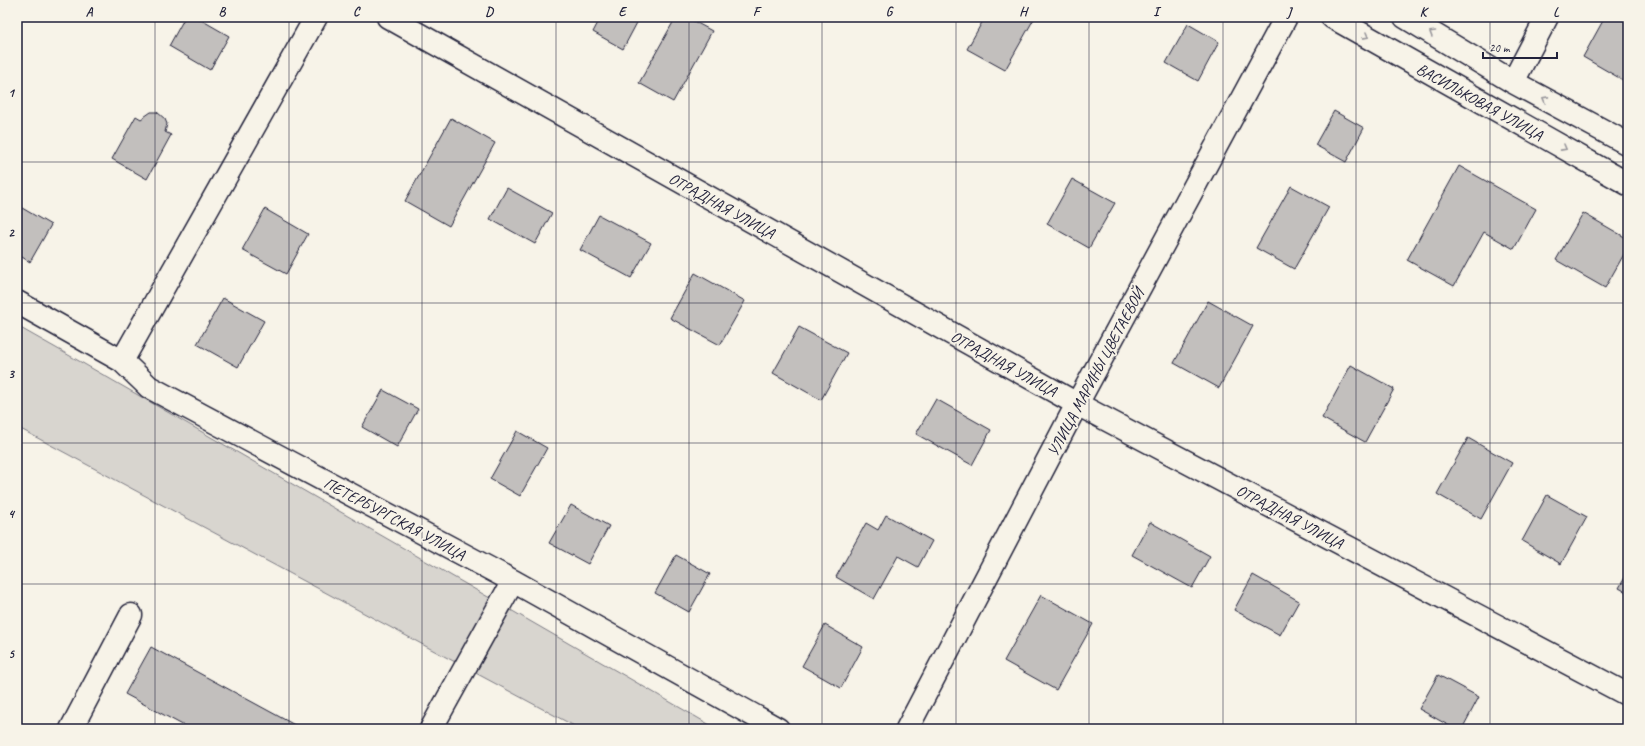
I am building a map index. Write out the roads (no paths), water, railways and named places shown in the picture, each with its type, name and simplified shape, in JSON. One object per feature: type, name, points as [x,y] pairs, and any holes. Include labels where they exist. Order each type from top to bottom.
[{"type":"street","points":[[122,361],[316,17]]},
{"type":"street","name":"ОТРАДНАЯ УЛИЦА","points":[[388,17],[1077,404],[1628,695]]},
{"type":"street","name":"УЛИЦА МАРИНЫ ЦВЕТАЕВОЙ","points":[[907,729],[1077,404],[1286,17]]},
{"type":"street","name":"ВАСИЛЬКОВАЯ УЛИЦА","points":[[1332,17],[1628,184]]},
{"type":"street","name":"ВАСИЛЬКОВАЯ УЛИЦА","points":[[1406,17],[1514,82],[1628,144]]},
{"type":"street","points":[[1514,82],[1547,17]]},
{"type":"street","name":"ПЕТЕРБУРГСКАЯ УЛИЦА","points":[[17,302],[122,361],[149,387],[512,581],[778,729]]},
{"type":"street","points":[[431,729],[512,581]]},
{"type":"street","points":[[71,729],[131,615]]}]
